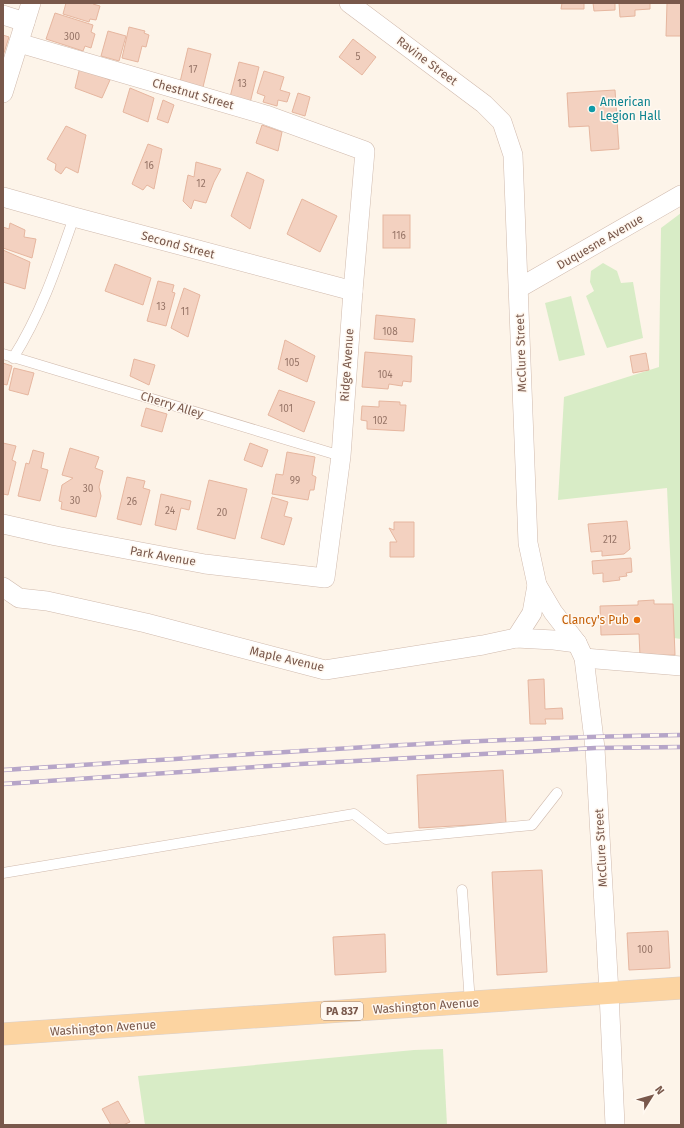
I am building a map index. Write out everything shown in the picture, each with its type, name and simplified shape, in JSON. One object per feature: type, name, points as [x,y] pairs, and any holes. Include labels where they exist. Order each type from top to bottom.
[{"type":"main road","name":"Washington Avenue","points":[[3,1034],[681,988]]},
{"type":"street","points":[[3,93],[32,3]]},
{"type":"street","name":"Ravine Street","points":[[349,3],[484,104],[502,122]]},
{"type":"street","points":[[3,15],[25,22]]},
{"type":"street","name":"Chestnut Street","points":[[18,43],[266,116],[365,151]]},
{"type":"street","name":"McClure Street","points":[[502,122],[513,155],[528,543],[537,585],[553,612],[580,650],[595,748],[615,1125]]},
{"type":"street","name":"Ridge Avenue","points":[[325,578],[341,456],[365,151]]},
{"type":"street","name":"Duquesne Avenue","points":[[519,288],[681,195]]},
{"type":"street","name":"Second Street","points":[[3,197],[353,291]]},
{"type":"street","name":"Park Avenue","points":[[3,524],[56,536],[205,564],[325,578]]},
{"type":"street","name":"McClure Street","points":[[516,638],[532,613],[537,585]]},
{"type":"street","name":"Maple Avenue","points":[[3,587],[19,598],[47,601],[146,623],[325,670],[483,646],[516,638],[554,640],[580,650],[681,666]]},
{"type":"lane","points":[[14,358],[26,339],[38,314],[74,217]]},
{"type":"lane","name":"Cherry Alley","points":[[3,354],[341,456]]},
{"type":"lane","points":[[3,873],[354,814],[386,839],[532,825],[557,793]]},
{"type":"lane","points":[[462,890],[470,1002]]},
{"type":"green space","points":[[681,213],[681,639],[674,638],[667,488],[558,500],[564,397],[659,367],[661,228]]},
{"type":"green space","points":[[603,263],[617,271],[621,283],[633,282],[643,338],[607,348],[586,296],[594,291],[590,282],[591,271]]},
{"type":"green space","points":[[571,296],[585,355],[559,361],[545,303]]},
{"type":"green space","points":[[443,1049],[447,1125],[145,1125],[138,1076],[414,1050]]},
{"type":"building","points":[[66,3],[93,3],[100,6],[96,20],[90,19],[89,22],[63,14]]},
{"type":"building","points":[[562,3],[584,3],[584,9],[561,9]]},
{"type":"building","points":[[593,3],[615,3],[615,10],[594,11]]},
{"type":"building","points":[[619,3],[650,3],[650,9],[635,10],[635,16],[620,17]]},
{"type":"building","points":[[667,3],[681,3],[681,36],[666,36]]},
{"type":"building","points":[[55,13],[93,25],[91,32],[95,34],[91,48],[85,46],[83,51],[46,39]]},
{"type":"building","points":[[129,27],[145,31],[144,33],[149,35],[146,47],[142,46],[138,62],[122,58]]},
{"type":"building","points":[[108,31],[126,36],[119,61],[101,56]]},
{"type":"building","points":[[3,35],[9,37],[3,56]]},
{"type":"building","points":[[353,39],[376,57],[362,75],[339,57]]},
{"type":"building","points":[[188,48],[211,54],[203,87],[180,82]]},
{"type":"building","points":[[239,62],[259,67],[250,103],[230,97]]},
{"type":"building","points":[[80,67],[110,80],[102,98],[75,88]]},
{"type":"building","points":[[264,71],[284,77],[280,90],[290,93],[287,102],[278,100],[277,106],[263,102],[265,96],[257,93]]},
{"type":"building","points":[[130,88],[154,98],[148,122],[123,112]]},
{"type":"building","name":"American Legion Hall","points":[[615,90],[619,149],[591,151],[589,126],[569,127],[567,93]]},
{"type":"building","points":[[298,93],[310,97],[305,116],[292,112]]},
{"type":"building","points":[[163,100],[174,105],[168,123],[157,119]]},
{"type":"building","points":[[262,125],[282,132],[278,151],[256,143]]},
{"type":"building","points":[[66,126],[86,135],[78,173],[66,167],[61,174],[55,170],[56,164],[47,159]]},
{"type":"building","points":[[148,144],[162,149],[154,189],[147,185],[143,190],[132,184]]},
{"type":"building","points":[[196,162],[221,169],[206,203],[194,200],[191,209],[183,201],[188,175],[194,177]]},
{"type":"building","points":[[247,172],[264,180],[250,229],[231,216]]},
{"type":"building","points":[[302,199],[337,216],[320,252],[287,234]]},
{"type":"building","points":[[383,215],[410,215],[410,248],[383,248]]},
{"type":"building","points":[[10,223],[25,230],[24,237],[36,239],[32,258],[3,248],[3,227],[9,229]]},
{"type":"building","points":[[3,250],[30,262],[25,289],[3,282]]},
{"type":"building","points":[[115,264],[151,278],[143,305],[105,291]]},
{"type":"building","points":[[158,281],[174,285],[172,292],[175,293],[166,326],[147,321]]},
{"type":"building","points":[[184,288],[200,295],[188,337],[171,328]]},
{"type":"building","points":[[376,315],[415,319],[413,342],[374,339]]},
{"type":"building","points":[[285,340],[315,356],[307,382],[278,369]]},
{"type":"building","points":[[365,352],[412,356],[411,382],[403,381],[402,386],[389,384],[388,389],[362,387]]},
{"type":"building","points":[[646,353],[649,370],[633,373],[630,356]]},
{"type":"building","points":[[134,359],[155,365],[149,385],[130,376]]},
{"type":"building","points":[[3,363],[12,366],[7,385],[3,384]]},
{"type":"building","points":[[14,368],[34,373],[28,395],[9,390]]},
{"type":"building","points":[[279,390],[315,402],[304,432],[268,415]]},
{"type":"building","points":[[379,401],[400,402],[400,405],[406,405],[404,431],[367,429],[367,421],[361,420],[362,406],[379,407]]},
{"type":"building","points":[[146,408],[167,414],[162,432],[141,426]]},
{"type":"building","points":[[3,443],[16,446],[12,460],[16,462],[8,495],[3,494]]},
{"type":"building","points":[[250,443],[268,450],[262,467],[244,460]]},
{"type":"building","points":[[70,448],[99,457],[95,468],[103,471],[99,487],[101,496],[96,517],[61,509],[62,502],[59,501],[62,485],[73,478],[62,475]]},
{"type":"building","points":[[33,450],[44,453],[41,468],[48,470],[40,501],[18,496],[26,463],[29,464]]},
{"type":"building","points":[[287,452],[315,457],[312,475],[316,477],[314,490],[310,490],[308,500],[272,494],[276,474],[283,475]]},
{"type":"building","points":[[127,477],[145,481],[143,488],[150,490],[141,525],[117,519]]},
{"type":"building","points":[[209,480],[247,489],[235,539],[197,529]]},
{"type":"building","points":[[161,494],[191,501],[189,510],[181,508],[176,530],[155,525]]},
{"type":"building","points":[[272,497],[288,502],[284,516],[292,518],[284,545],[261,538]]},
{"type":"building","points":[[627,521],[630,549],[624,554],[602,556],[602,551],[591,552],[588,524]]},
{"type":"building","points":[[394,522],[414,522],[414,557],[390,557],[390,542],[397,542],[389,528],[394,530]]},
{"type":"building","points":[[631,558],[632,572],[626,573],[627,576],[619,577],[620,580],[603,582],[603,573],[593,574],[592,561]]},
{"type":"building","name":"Clancy's Pub","points":[[654,600],[654,604],[673,604],[675,655],[640,656],[639,634],[601,635],[600,606],[638,605],[638,601]]},
{"type":"building","points":[[544,679],[545,709],[562,708],[563,719],[545,719],[546,724],[530,724],[528,680]]},
{"type":"building","points":[[503,770],[506,823],[419,828],[417,775]]},
{"type":"building","points":[[542,870],[547,972],[497,975],[492,872]]},
{"type":"building","points":[[668,931],[670,968],[629,970],[627,933]]},
{"type":"building","points":[[385,934],[386,972],[335,975],[333,937]]},
{"type":"building","points":[[118,1101],[130,1122],[123,1125],[111,1125],[102,1109]]},
{"type":"railway","points":[[3,770],[427,744],[681,735]]},
{"type":"railway","points":[[3,784],[300,764],[595,748],[681,747]]},
{"type":"place","name":"American Legion Hall","points":[[592,109]]},
{"type":"place","name":"Clancy's Pub","points":[[637,620]]}]
